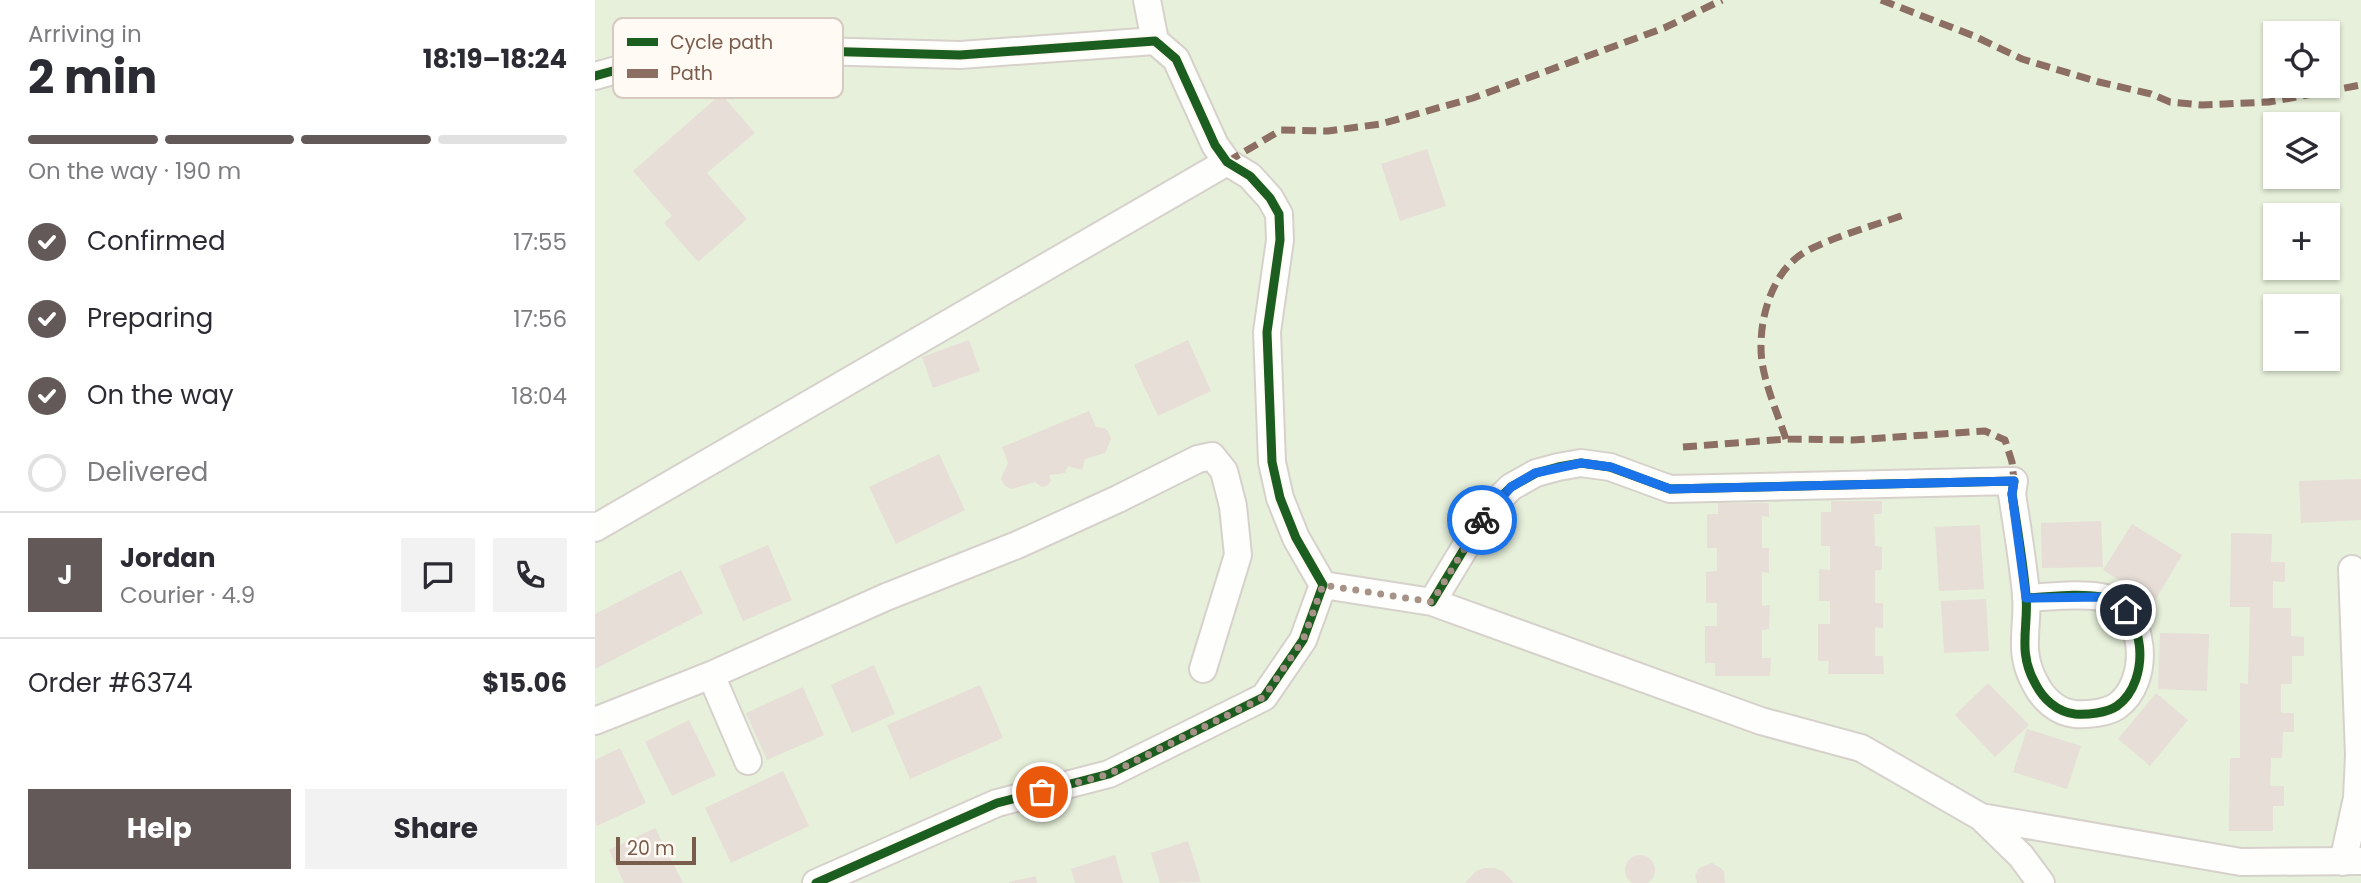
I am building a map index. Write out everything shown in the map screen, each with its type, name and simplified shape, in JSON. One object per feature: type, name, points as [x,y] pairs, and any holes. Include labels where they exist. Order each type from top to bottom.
[{"type":"street","points":[[816,883],[997,803],[1109,774],[1264,697],[1303,640],[1323,585],[1296,538],[1280,498],[1272,462],[1267,332],[1280,240],[1279,214],[1270,198],[1250,176],[1227,162],[1215,145],[1176,59],[1155,41],[1147,0]]},
{"type":"street","points":[[843,52],[960,55],[1155,41]]},
{"type":"street","points":[[595,76],[613,71]]},
{"type":"street","points":[[595,528],[1227,162]]},
{"type":"street","points":[[595,721],[711,675],[886,597],[1017,545],[1118,499],[1198,458],[1212,456],[1224,471],[1233,506],[1238,555],[1203,668]]},
{"type":"street","points":[[1432,602],[1481,521],[1511,487],[1535,473],[1581,463],[1611,467],[1670,489],[2014,481],[2012,494],[2026,598],[2023,644],[2033,681],[2045,699],[2066,713],[2087,715],[2116,707],[2133,686],[2139,662],[2137,632],[2126,610],[2103,597],[2026,598]]},
{"type":"street","points":[[1981,817],[2241,862],[2352,862],[2359,755],[2352,569]]},
{"type":"street","points":[[1323,585],[1432,602],[1761,721],[1861,748],[1981,817],[2021,856],[2041,883]]},
{"type":"street","points":[[711,675],[748,761]]},
{"type":"green space","points":[[595,0],[2361,0],[2361,883],[595,883]]},
{"type":"building","points":[[716,98],[724,98],[755,133],[707,173],[747,219],[698,262],[664,223],[672,216],[633,171]]},
{"type":"building","points":[[1427,149],[1446,206],[1400,221],[1381,164]]},
{"type":"building","points":[[969,340],[980,371],[933,388],[922,357]]},
{"type":"building","points":[[1188,340],[1211,391],[1158,416],[1134,365]]},
{"type":"building","points":[[1089,411],[1096,427],[1108,431],[1111,439],[1105,453],[1085,459],[1082,470],[1068,466],[1065,473],[1049,475],[1051,481],[1047,486],[1042,487],[1035,482],[1012,489],[1005,486],[1001,479],[1008,463],[1002,447]]},
{"type":"building","points":[[939,454],[965,510],[896,544],[869,487]]},
{"type":"building","points":[[2361,479],[2361,520],[2301,523],[2299,481]]},
{"type":"building","points":[[1831,501],[1882,501],[1882,514],[1874,514],[1875,546],[1882,547],[1882,570],[1875,570],[1875,603],[1883,603],[1883,628],[1875,627],[1875,656],[1883,656],[1884,674],[1828,674],[1829,661],[1818,661],[1818,624],[1830,624],[1830,601],[1819,601],[1819,569],[1830,570],[1830,546],[1821,546],[1821,512],[1831,512]]},
{"type":"building","points":[[1718,503],[1769,503],[1769,517],[1762,516],[1762,548],[1769,548],[1769,573],[1762,572],[1762,606],[1770,605],[1769,629],[1762,630],[1762,658],[1771,658],[1770,676],[1715,676],[1715,663],[1705,663],[1705,626],[1717,626],[1717,603],[1706,603],[1706,572],[1717,571],[1717,548],[1707,548],[1707,514],[1718,514]]},
{"type":"building","points":[[2101,521],[2103,567],[2042,568],[2041,523]]},
{"type":"building","points":[[2132,524],[2182,555],[2154,602],[2103,570]]},
{"type":"building","points":[[1980,525],[1984,589],[1939,591],[1935,527]]},
{"type":"building","points":[[2231,533],[2272,534],[2271,562],[2285,562],[2285,582],[2273,581],[2273,608],[2291,608],[2291,636],[2304,637],[2304,656],[2292,656],[2292,684],[2281,684],[2281,713],[2294,713],[2294,732],[2283,732],[2282,758],[2271,758],[2270,786],[2284,786],[2284,806],[2273,806],[2273,831],[2229,831],[2230,758],[2240,758],[2240,683],[2248,684],[2250,607],[2230,607]]},
{"type":"building","points":[[768,545],[792,600],[743,621],[719,566]]},
{"type":"building","points":[[681,570],[703,613],[595,669],[595,614]]},
{"type":"building","points":[[1986,599],[1989,651],[1944,653],[1941,601]]},
{"type":"building","points":[[2160,633],[2209,634],[2207,691],[2158,689]]},
{"type":"building","points":[[874,665],[895,714],[852,733],[831,685]]},
{"type":"building","points":[[1988,683],[2029,725],[1995,757],[1955,715]]},
{"type":"building","points":[[980,685],[1003,738],[910,779],[887,725]]},
{"type":"building","points":[[803,687],[824,735],[767,760],[746,713]]},
{"type":"building","points":[[2156,693],[2188,720],[2150,766],[2118,739]]},
{"type":"building","points":[[689,720],[716,775],[672,796],[645,742]]},
{"type":"building","points":[[2027,729],[2081,746],[2067,789],[2013,772]]},
{"type":"building","points":[[620,748],[646,803],[597,826],[595,760]]},
{"type":"building","points":[[783,771],[809,826],[731,863],[705,808]]},
{"type":"building","points":[[655,828],[683,883],[624,883],[609,850]]},
{"type":"building","points":[[1188,841],[1201,882],[1160,883],[1151,853]]},
{"type":"building","points":[[1115,855],[1123,883],[1075,883],[1071,869]]},
{"type":"building","points":[[1640,855],[1653,864],[1653,876],[1643,884],[1630,880],[1625,870],[1630,860]]},
{"type":"building","points":[[1712,863],[1724,872],[1725,883],[1697,883],[1695,876],[1699,868]]},
{"type":"building","points":[[1484,868],[1503,871],[1514,883],[1465,883],[1476,871]]},
{"type":"building","points":[[1036,876],[1037,883],[1009,883],[1009,882]]},
{"type":"marked path","points":[[1227,162],[1281,130],[1328,131],[1381,124],[1473,98],[1664,28],[1722,0]]},
{"type":"marked path","points":[[1881,0],[1974,36],[2022,59],[2151,94],[2170,102],[2202,105],[2269,102],[2361,85]]},
{"type":"marked path","points":[[1786,439],[1762,362],[1764,316],[1775,286],[1783,272],[1805,252],[1841,236],[1906,214]]},
{"type":"marked path","points":[[1683,447],[1786,439],[1852,440],[1985,431],[2005,440],[2012,462],[2014,481]]},
{"type":"cycle path","points":[[816,883],[997,803],[1109,774],[1264,697],[1303,640],[1323,585],[1296,538],[1280,498],[1272,462],[1267,332],[1280,240],[1279,214],[1270,198],[1250,176],[1227,162],[1215,145],[1176,59],[1155,41],[960,55],[843,52]]},
{"type":"cycle path","points":[[595,76],[613,71]]},
{"type":"cycle path","points":[[1432,602],[1481,521],[1496,502],[1511,487],[1536,473],[1558,467],[1581,463],[1610,467],[1670,489],[2014,481],[2012,494],[2027,606],[2026,660],[2035,683],[2051,704],[2062,711],[2091,714],[2117,706],[2128,695],[2136,680],[2139,663],[2136,629],[2128,614],[2116,603],[2101,597],[2073,595],[2026,598]]},
{"type":"way so far","points":[[1042,792],[1109,774],[1264,697],[1303,640],[1323,585],[1432,602],[1482,520]]},
{"type":"route","points":[[1482,520],[1511,487],[1535,473],[1581,463],[1611,467],[1670,489],[2014,481],[2012,494],[2026,598],[2103,597],[2126,610]]}]
